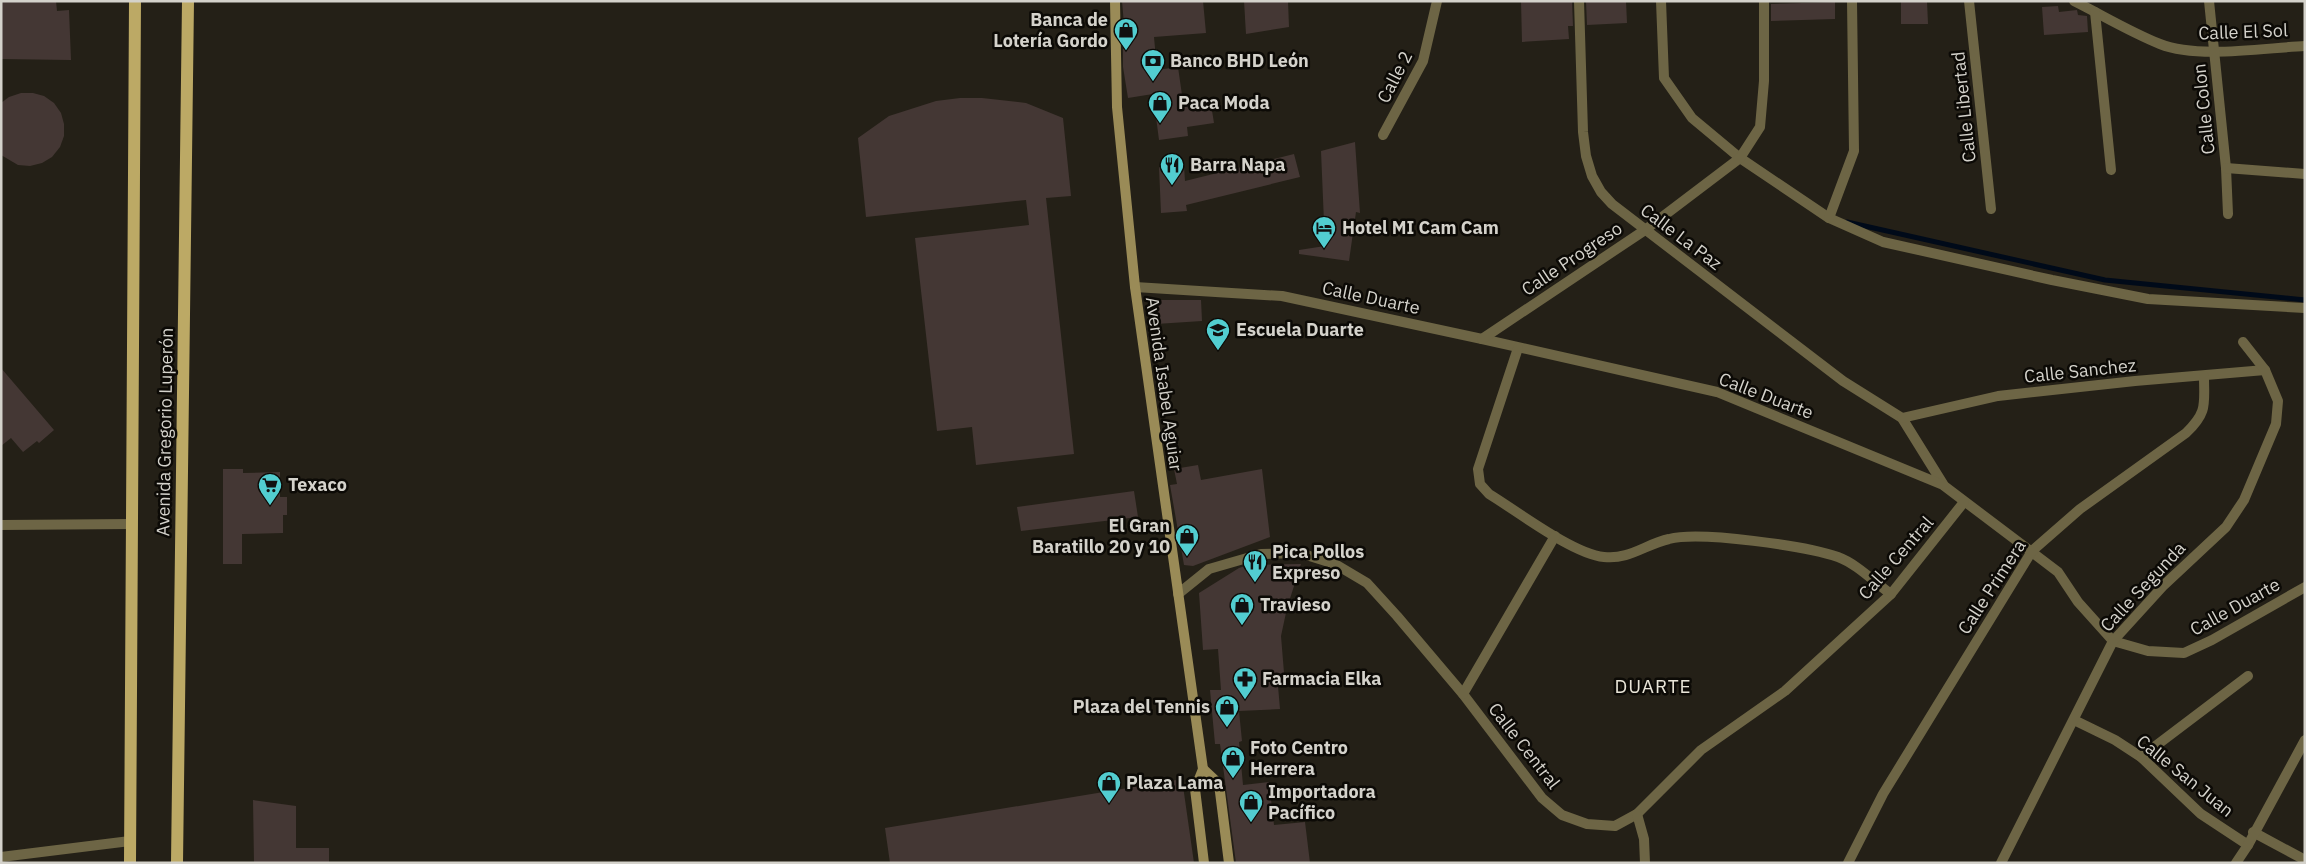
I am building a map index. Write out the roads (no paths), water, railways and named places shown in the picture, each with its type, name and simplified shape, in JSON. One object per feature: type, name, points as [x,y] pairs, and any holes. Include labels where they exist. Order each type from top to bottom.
[{"type":"main road","name":"Avenida Gregorio Luperón","points":[[130,863],[135,1]]},
{"type":"main road","name":"Avenida Gregorio Luperón","points":[[178,863],[188,1]]},
{"type":"main road","name":"Avenida Isabel Aguiar","points":[[1115,1],[1116,107],[1134,287],[1203,769],[1195,789],[1204,863]]},
{"type":"main road","points":[[1203,769],[1219,784],[1228,863]]},
{"type":"street","name":"Calle 2","points":[[1383,135],[1423,61],[1437,1]]},
{"type":"street","name":"Calle La Paz","points":[[1579,1],[1583,132],[1590,170],[1601,192],[1612,204],[1645,230],[1843,380],[1902,418]]},
{"type":"street","points":[[1662,1],[1664,78],[1692,118],[1740,158],[1829,218],[1883,242],[2052,280],[2148,299],[2305,308]]},
{"type":"street","name":"Calle Progreso","points":[[1482,339],[1645,230],[1740,158],[1760,127],[1764,81],[1764,1]]},
{"type":"street","points":[[1829,218],[1854,150],[1852,1]]},
{"type":"street","name":"Calle Libertad","points":[[1969,1],[1991,209]]},
{"type":"street","name":"Calle El Sol","points":[[2074,1],[2161,44],[2184,49],[2214,51],[2305,46]]},
{"type":"street","name":"Calle Colon","points":[[2209,1],[2226,168],[2228,214]]},
{"type":"street","points":[[2095,12],[2112,170]]},
{"type":"street","points":[[2226,168],[2305,174]]},
{"type":"street","name":"Calle Duarte","points":[[1134,287],[1282,296],[1717,392],[1943,485],[2058,572],[2078,602],[2113,641],[2148,651],[2184,653],[2212,640],[2282,598],[2305,587]]},
{"type":"street","name":"Calle Segunda","points":[[2001,863],[2113,641],[2164,585],[2226,527],[2244,500],[2276,424],[2278,400],[2265,370],[2243,342]]},
{"type":"street","points":[[1518,348],[1482,457],[1479,476],[1480,484],[1489,494],[1555,536],[1590,554],[1604,558],[1621,558],[1668,539],[1687,537],[1724,539],[1811,550],[1839,558],[1891,594]]},
{"type":"street","name":"Calle Sanchez","points":[[1902,418],[1998,396],[2135,381],[2265,370]]},
{"type":"street","name":"Calle Primera","points":[[1848,863],[1883,794],[2032,551],[2080,509],[2199,421],[2204,410],[2204,376]]},
{"type":"street","points":[[1902,418],[1943,485]]},
{"type":"street","name":"Calle Central","points":[[1178,594],[1209,569],[1260,554],[1300,553],[1335,564],[1368,583],[1464,694],[1542,798],[1562,815],[1587,824],[1615,826],[1637,814],[1701,750],[1785,691],[1891,594],[1964,502]]},
{"type":"street","points":[[1,524],[132,524]]},
{"type":"street","points":[[1464,694],[1555,536]]},
{"type":"street","points":[[2141,757],[2248,676]]},
{"type":"street","name":"Calle San Juan","points":[[2074,720],[2115,740],[2141,757],[2201,814],[2248,845]]},
{"type":"street","points":[[2236,863],[2248,845],[2253,832],[2305,740]]},
{"type":"street","points":[[1637,814],[1644,838],[1645,863]]},
{"type":"street","points":[[2253,832],[2305,860]]},
{"type":"street","points":[[1,857],[130,841]]},
{"type":"waterway","points":[[1847,222],[2105,280],[2305,300]]},
{"type":"place","name":"Banca de Lotería Gordo","points":[[1126,51]]},
{"type":"place","name":"Banco BHD León","points":[[1153,82]]},
{"type":"place","name":"Paca Moda","points":[[1160,124]]},
{"type":"place","name":"Barra Napa","points":[[1172,186]]},
{"type":"place","name":"Hotel MI Cam Cam","points":[[1324,249]]},
{"type":"place","name":"Escuela Duarte","points":[[1218,351]]},
{"type":"place","name":"Texaco","points":[[270,506]]},
{"type":"place","name":"El Gran Baratillo 20 y 10","points":[[1187,557]]},
{"type":"place","name":"Pica Pollos Expreso","points":[[1255,583]]},
{"type":"place","name":"Travieso","points":[[1242,626]]},
{"type":"place","name":"Farmacia Elka","points":[[1245,700]]},
{"type":"place","name":"Plaza del Tennis","points":[[1227,728]]},
{"type":"place","name":"Foto Centro Herrera","points":[[1233,779]]},
{"type":"place","name":"Plaza Lama","points":[[1109,804]]},
{"type":"place","name":"Importadora Pacífico","points":[[1251,823]]},
{"type":"district","name":"DUARTE","points":[[1653,686]]}]
